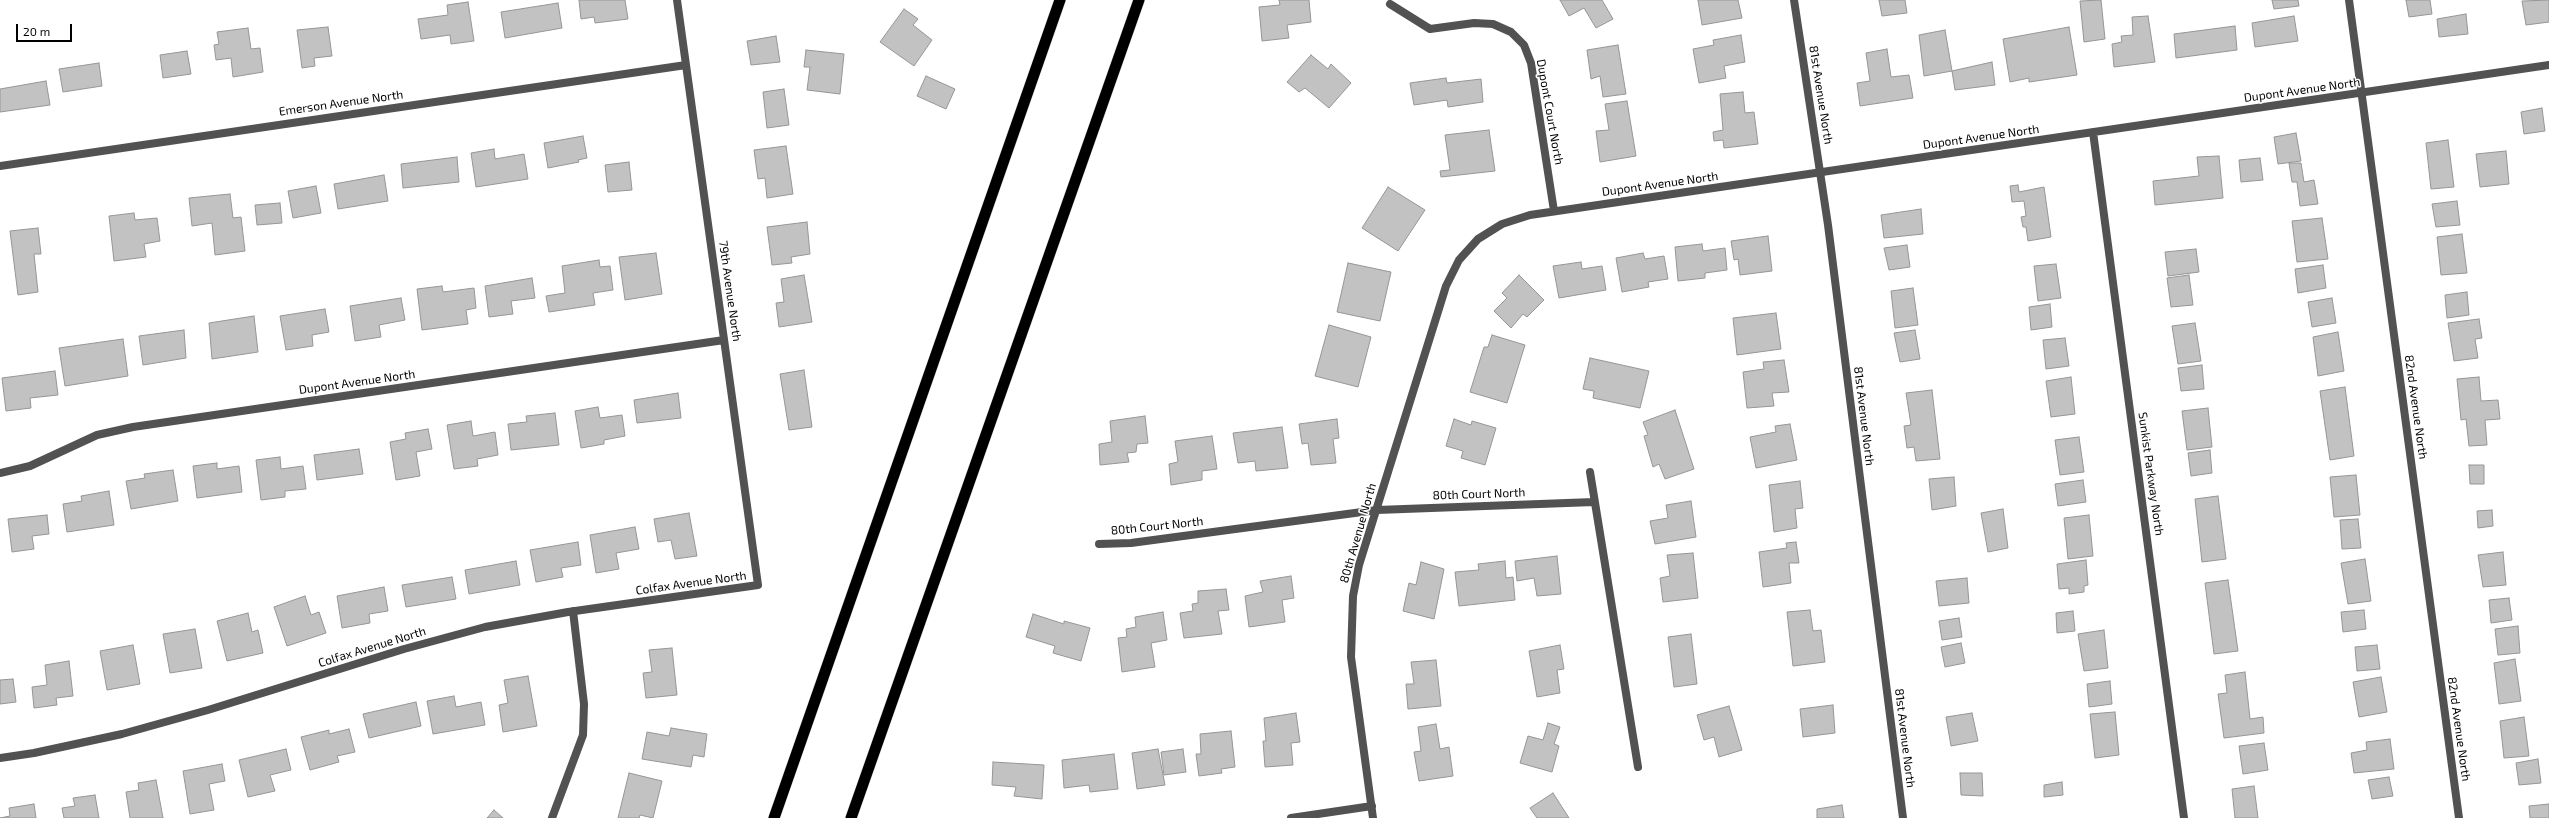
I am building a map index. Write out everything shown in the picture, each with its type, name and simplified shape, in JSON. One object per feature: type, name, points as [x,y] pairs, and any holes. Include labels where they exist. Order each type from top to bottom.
[{"type":"highway","points":[[774,818],[1060,0]]},
{"type":"highway","points":[[851,818],[1139,0]]},
{"type":"street","name":"79th Avenue North","points":[[677,0],[758,585]]},
{"type":"street","name":"81st Avenue North","points":[[1795,0],[1821,172],[1903,818]]},
{"type":"street","name":"82nd Avenue North","points":[[2349,0],[2459,818]]},
{"type":"street","name":"Dupont Court North","points":[[1390,4],[1430,29],[1474,23],[1493,24],[1511,32],[1524,45],[1531,63],[1554,211]]},
{"type":"street","name":"Emerson Avenue North","points":[[0,166],[686,65]]},
{"type":"street","name":"Dupont Avenue North","points":[[1446,286],[1458,260],[1478,239],[1502,224],[1530,215],[2549,66]]},
{"type":"street","name":"Sunkist Parkway North","points":[[2093,132],[2184,818]]},
{"type":"street","name":"80th Avenue North","points":[[1373,818],[1351,657],[1350,627],[1359,565],[1446,286]]},
{"type":"street","name":"Dupont Avenue North","points":[[0,473],[30,466],[97,435],[133,426],[724,340]]},
{"type":"street","points":[[1590,472],[1638,767]]},
{"type":"street","name":"80th Court North","points":[[1099,544],[1130,543],[1377,510],[1594,502]]},
{"type":"street","name":"Colfax Avenue North","points":[[0,758],[34,753],[122,734],[208,710],[404,649],[485,627],[573,611],[758,585]]},
{"type":"street","points":[[552,818],[583,735],[584,704],[573,611]]},
{"type":"street","points":[[1291,818],[1372,806]]},
{"type":"building","points":[[579,0],[625,0],[628,19],[595,23],[594,17],[581,19]]},
{"type":"building","points":[[1279,0],[1309,0],[1311,22],[1287,25],[1289,38],[1262,41],[1259,7],[1280,5]]},
{"type":"building","points":[[1560,0],[1602,0],[1613,19],[1596,28],[1584,8],[1569,16]]},
{"type":"building","points":[[1698,0],[1738,0],[1742,18],[1702,25]]},
{"type":"building","points":[[1879,0],[1905,0],[1907,13],[1882,16]]},
{"type":"building","points":[[2101,0],[2105,39],[2084,42],[2080,1]]},
{"type":"building","points":[[2272,0],[2298,0],[2299,6],[2274,9]]},
{"type":"building","points":[[2406,0],[2430,0],[2432,14],[2409,17]]},
{"type":"building","points":[[2549,0],[2549,22],[2526,25],[2522,1]]},
{"type":"building","points":[[468,2],[474,41],[451,44],[450,35],[421,39],[418,19],[448,15],[447,5]]},
{"type":"building","points":[[558,3],[562,28],[505,38],[501,12]]},
{"type":"building","points":[[904,9],[918,19],[913,25],[932,40],[914,66],[880,42]]},
{"type":"building","points":[[2466,14],[2468,34],[2439,37],[2437,19]]},
{"type":"building","points":[[2148,16],[2155,62],[2114,67],[2112,44],[2122,42],[2121,36],[2133,35],[2132,17]]},
{"type":"building","points":[[2294,16],[2298,41],[2255,47],[2252,23]]},
{"type":"building","points":[[2235,26],[2237,50],[2176,58],[2174,34]]},
{"type":"building","points":[[328,27],[332,56],[314,58],[315,66],[302,68],[297,30]]},
{"type":"building","points":[[2069,27],[2077,75],[2029,82],[2029,78],[2010,82],[2003,39]]},
{"type":"building","points":[[248,28],[251,49],[260,48],[263,72],[233,77],[231,58],[216,60],[214,45],[219,44],[217,32]]},
{"type":"building","points":[[1945,30],[1952,71],[1924,76],[1919,35]]},
{"type":"building","points":[[1741,35],[1745,62],[1724,66],[1726,78],[1699,83],[1693,49],[1714,45],[1713,40]]},
{"type":"building","points":[[776,36],[780,62],[751,65],[747,41]]},
{"type":"building","points":[[1618,45],[1626,94],[1603,97],[1600,76],[1591,79],[1587,50]]},
{"type":"building","points":[[1887,49],[1891,77],[1909,75],[1913,98],[1860,106],[1857,83],[1870,81],[1866,53]]},
{"type":"building","points":[[806,50],[844,54],[840,94],[807,90],[810,67],[804,67]]},
{"type":"building","points":[[187,51],[191,74],[163,78],[160,55]]},
{"type":"building","points":[[1311,55],[1328,69],[1331,64],[1351,83],[1329,108],[1305,88],[1299,92],[1287,82]]},
{"type":"building","points":[[1992,62],[1995,85],[1955,90],[1952,71]]},
{"type":"building","points":[[99,63],[102,86],[63,92],[59,69]]},
{"type":"building","points":[[926,76],[955,89],[946,109],[917,96]]},
{"type":"building","points":[[1446,78],[1447,83],[1481,79],[1483,102],[1448,107],[1447,100],[1414,105],[1410,83]]},
{"type":"building","points":[[46,81],[50,105],[0,112],[0,89]]},
{"type":"building","points":[[784,89],[789,125],[767,128],[763,92]]},
{"type":"building","points":[[1743,92],[1745,113],[1754,112],[1758,144],[1724,148],[1723,140],[1714,141],[1713,132],[1723,130],[1720,94]]},
{"type":"building","points":[[1627,101],[1636,156],[1600,162],[1596,131],[1609,130],[1605,104]]},
{"type":"building","points":[[2542,108],[2545,131],[2524,134],[2521,112]]},
{"type":"building","points":[[1489,130],[1495,171],[1441,177],[1440,171],[1450,170],[1445,135]]},
{"type":"building","points":[[2296,133],[2301,161],[2278,164],[2274,137]]},
{"type":"building","points":[[583,136],[587,158],[578,160],[579,162],[548,168],[544,143]]},
{"type":"building","points":[[2448,140],[2454,187],[2431,189],[2426,143]]},
{"type":"building","points":[[786,146],[793,194],[767,198],[765,178],[758,179],[754,150]]},
{"type":"building","points":[[494,149],[495,159],[524,154],[528,179],[476,187],[471,153]]},
{"type":"building","points":[[2506,151],[2509,184],[2480,187],[2476,154]]},
{"type":"building","points":[[2219,156],[2223,198],[2155,205],[2153,181],[2199,176],[2197,157]]},
{"type":"building","points":[[457,157],[459,182],[403,188],[401,164]]},
{"type":"building","points":[[2260,158],[2263,180],[2241,182],[2239,160]]},
{"type":"building","points":[[629,162],[632,190],[608,192],[605,165]]},
{"type":"building","points":[[2289,163],[2301,163],[2304,182],[2314,180],[2318,204],[2300,206],[2297,182],[2292,182]]},
{"type":"building","points":[[384,175],[388,201],[338,209],[334,184]]},
{"type":"building","points":[[2018,185],[2019,192],[2044,187],[2051,237],[2028,241],[2026,227],[2023,227],[2021,217],[2026,216],[2024,201],[2012,202],[2010,186]]},
{"type":"building","points":[[316,186],[321,213],[293,218],[288,191]]},
{"type":"building","points":[[1388,187],[1425,210],[1398,251],[1362,228]]},
{"type":"building","points":[[230,194],[233,218],[241,217],[245,251],[215,255],[212,223],[192,226],[189,198]]},
{"type":"building","points":[[2457,201],[2460,225],[2436,227],[2432,204]]},
{"type":"building","points":[[280,203],[282,223],[257,225],[255,205]]},
{"type":"building","points":[[1921,209],[1923,234],[1884,238],[1881,215]]},
{"type":"building","points":[[134,213],[135,220],[157,218],[160,241],[144,244],[146,257],[114,261],[109,216]]},
{"type":"building","points":[[2322,218],[2328,259],[2297,262],[2292,221]]},
{"type":"building","points":[[807,222],[810,254],[791,257],[792,263],[772,265],[767,227]]},
{"type":"building","points":[[38,228],[41,254],[34,254],[38,292],[18,295],[10,231]]},
{"type":"building","points":[[2462,234],[2467,273],[2441,275],[2437,237]]},
{"type":"building","points":[[1768,236],[1772,271],[1740,275],[1738,259],[1734,260],[1731,241]]},
{"type":"building","points":[[1702,244],[1703,251],[1725,248],[1727,270],[1705,273],[1705,278],[1678,281],[1675,247]]},
{"type":"building","points":[[1907,245],[1910,267],[1889,270],[1884,248]]},
{"type":"building","points":[[2196,249],[2199,272],[2168,276],[2165,252]]},
{"type":"building","points":[[656,253],[662,294],[625,300],[619,257]]},
{"type":"building","points":[[1643,253],[1645,259],[1664,256],[1668,279],[1648,282],[1649,287],[1622,292],[1616,258]]},
{"type":"building","points":[[599,260],[600,267],[610,266],[613,290],[593,293],[595,305],[549,312],[546,296],[565,293],[562,266]]},
{"type":"building","points":[[1581,262],[1582,269],[1602,266],[1606,290],[1559,298],[1553,266]]},
{"type":"building","points":[[1348,263],[1391,272],[1380,321],[1337,312]]},
{"type":"building","points":[[2056,264],[2061,298],[2038,301],[2034,266]]},
{"type":"building","points":[[2323,265],[2326,288],[2298,293],[2295,269]]},
{"type":"building","points":[[804,275],[812,322],[779,327],[776,303],[784,302],[781,279]]},
{"type":"building","points":[[1519,275],[1544,300],[1527,317],[1523,314],[1511,328],[1494,311],[1507,298],[1502,293]]},
{"type":"building","points":[[2189,275],[2193,305],[2171,307],[2167,278]]},
{"type":"building","points":[[532,278],[535,298],[511,301],[513,314],[489,317],[485,286]]},
{"type":"building","points":[[442,286],[443,292],[474,288],[476,308],[466,310],[468,324],[422,330],[417,289]]},
{"type":"building","points":[[1913,288],[1918,325],[1895,328],[1891,291]]},
{"type":"building","points":[[2467,292],[2469,315],[2447,318],[2445,295]]},
{"type":"building","points":[[401,298],[405,320],[379,325],[381,337],[355,341],[350,306]]},
{"type":"building","points":[[2332,298],[2336,323],[2312,327],[2308,302]]},
{"type":"building","points":[[2050,304],[2052,327],[2031,330],[2029,307]]},
{"type":"building","points":[[325,309],[329,332],[312,335],[313,346],[286,350],[280,316]]},
{"type":"building","points":[[1776,313],[1781,349],[1737,355],[1733,318]]},
{"type":"building","points":[[254,316],[258,352],[212,359],[209,323]]},
{"type":"building","points":[[2479,319],[2482,338],[2475,339],[2478,358],[2454,361],[2448,323]]},
{"type":"building","points":[[2195,323],[2201,361],[2178,364],[2172,326]]},
{"type":"building","points":[[1329,325],[1371,337],[1358,387],[1315,376]]},
{"type":"building","points":[[184,330],[186,358],[143,365],[139,336]]},
{"type":"building","points":[[1915,330],[1920,359],[1900,362],[1894,333]]},
{"type":"building","points":[[2338,332],[2344,371],[2318,376],[2313,337]]},
{"type":"building","points":[[1492,335],[1525,345],[1507,403],[1470,392],[1484,347],[1488,347]]},
{"type":"building","points":[[2065,338],[2069,366],[2046,369],[2043,340]]},
{"type":"building","points":[[123,339],[128,376],[65,386],[59,348]]},
{"type":"building","points":[[1590,358],[1649,371],[1640,408],[1593,398],[1594,391],[1583,389]]},
{"type":"building","points":[[1784,360],[1789,392],[1772,393],[1774,406],[1747,408],[1743,372],[1764,369],[1763,362]]},
{"type":"building","points":[[2202,365],[2204,389],[2181,391],[2178,368]]},
{"type":"building","points":[[804,370],[812,427],[789,430],[780,374]]},
{"type":"building","points":[[55,371],[58,395],[30,398],[31,408],[6,411],[2,378]]},
{"type":"building","points":[[2071,377],[2075,414],[2051,417],[2046,381]]},
{"type":"building","points":[[2479,377],[2481,401],[2498,400],[2500,419],[2485,420],[2487,445],[2469,446],[2466,419],[2461,420],[2457,379]]},
{"type":"building","points":[[2345,387],[2354,456],[2330,460],[2320,391]]},
{"type":"building","points":[[1932,390],[1940,459],[1916,461],[1914,447],[1907,448],[1904,426],[1911,425],[1906,393]]},
{"type":"building","points":[[678,393],[681,418],[637,423],[634,400]]},
{"type":"building","points":[[598,407],[600,418],[622,415],[625,436],[604,440],[604,444],[581,448],[575,411]]},
{"type":"building","points":[[2208,408],[2212,447],[2187,450],[2182,411]]},
{"type":"building","points":[[1675,410],[1694,469],[1665,479],[1659,464],[1653,467],[1644,436],[1648,435],[1643,422]]},
{"type":"building","points":[[555,413],[559,445],[511,450],[508,424],[527,422],[526,416]]},
{"type":"building","points":[[1145,416],[1148,443],[1137,444],[1136,452],[1127,453],[1129,462],[1100,465],[1099,444],[1112,442],[1110,421]]},
{"type":"building","points":[[1337,419],[1339,438],[1333,439],[1336,463],[1311,465],[1308,443],[1302,444],[1299,424]]},
{"type":"building","points":[[1454,419],[1471,425],[1472,421],[1496,428],[1485,465],[1461,458],[1463,451],[1446,446]]},
{"type":"building","points":[[471,421],[473,436],[495,432],[498,455],[477,459],[478,466],[454,469],[447,425]]},
{"type":"building","points":[[1790,424],[1797,460],[1756,468],[1750,437],[1776,432],[1775,426]]},
{"type":"building","points":[[1282,427],[1288,468],[1256,471],[1255,461],[1238,463],[1233,433]]},
{"type":"building","points":[[428,429],[432,449],[416,452],[420,476],[396,480],[390,442],[406,439],[405,433]]},
{"type":"building","points":[[1212,436],[1217,469],[1202,471],[1202,480],[1171,485],[1169,464],[1178,462],[1175,441]]},
{"type":"building","points":[[2079,437],[2084,472],[2060,475],[2055,440]]},
{"type":"building","points":[[359,449],[363,474],[317,480],[314,455]]},
{"type":"building","points":[[2210,450],[2212,473],[2191,476],[2188,453]]},
{"type":"building","points":[[280,457],[281,469],[303,466],[306,489],[285,491],[285,497],[261,500],[256,460]]},
{"type":"building","points":[[217,463],[217,469],[239,466],[242,492],[197,498],[193,466]]},
{"type":"building","points":[[2469,465],[2484,465],[2484,484],[2470,484]]},
{"type":"building","points":[[173,470],[178,501],[131,509],[126,481],[145,478],[144,474]]},
{"type":"building","points":[[2356,475],[2360,515],[2334,517],[2330,477]]},
{"type":"building","points":[[1954,477],[1956,506],[1932,510],[1929,479]]},
{"type":"building","points":[[2083,480],[2086,502],[2058,506],[2055,484]]},
{"type":"building","points":[[1800,481],[1803,508],[1795,509],[1797,528],[1774,532],[1769,485]]},
{"type":"building","points":[[109,491],[114,525],[67,532],[63,504],[82,501],[81,496]]},
{"type":"building","points":[[2218,496],[2226,559],[2202,562],[2195,499]]},
{"type":"building","points":[[1691,501],[1696,537],[1655,544],[1650,521],[1668,518],[1666,505]]},
{"type":"building","points":[[2003,509],[2008,548],[1988,552],[1981,513]]},
{"type":"building","points":[[2492,510],[2493,526],[2478,528],[2477,511]]},
{"type":"building","points":[[689,513],[697,556],[675,559],[671,540],[658,542],[654,519]]},
{"type":"building","points":[[47,515],[49,534],[32,536],[34,549],[12,552],[8,519]]},
{"type":"building","points":[[2089,515],[2093,556],[2068,559],[2064,518]]},
{"type":"building","points":[[2358,519],[2361,548],[2342,549],[2340,520]]},
{"type":"building","points":[[635,527],[639,549],[616,553],[619,569],[596,573],[590,535]]},
{"type":"building","points":[[578,542],[581,565],[561,568],[563,577],[536,582],[530,550]]},
{"type":"building","points":[[1796,542],[1799,563],[1789,563],[1791,583],[1763,587],[1759,552],[1787,548],[1786,543]]},
{"type":"building","points":[[2503,552],[2506,585],[2483,587],[2478,555]]},
{"type":"building","points":[[1693,553],[1698,598],[1663,602],[1660,578],[1670,576],[1667,555]]},
{"type":"building","points":[[1557,556],[1561,594],[1537,596],[1534,578],[1517,581],[1515,561]]},
{"type":"building","points":[[2365,559],[2371,601],[2348,604],[2341,563]]},
{"type":"building","points":[[2086,560],[2088,585],[2084,586],[2084,592],[2069,594],[2069,588],[2059,589],[2057,564]]},
{"type":"building","points":[[516,561],[520,585],[469,594],[465,570]]},
{"type":"building","points":[[1505,561],[1506,578],[1513,577],[1515,600],[1459,606],[1455,572],[1479,570],[1478,564]]},
{"type":"building","points":[[1421,562],[1444,569],[1434,619],[1403,611],[1409,583],[1416,585]]},
{"type":"building","points":[[1291,576],[1294,598],[1282,600],[1285,622],[1249,627],[1245,596],[1263,592],[1260,581]]},
{"type":"building","points":[[452,577],[456,599],[406,607],[402,585]]},
{"type":"building","points":[[1967,578],[1969,603],[1939,606],[1936,581]]},
{"type":"building","points":[[2228,580],[2238,651],[2214,654],[2205,583]]},
{"type":"building","points":[[384,587],[388,611],[369,614],[370,623],[342,628],[337,596]]},
{"type":"building","points":[[1226,589],[1229,610],[1218,611],[1222,634],[1184,638],[1180,613],[1193,611],[1192,604],[1198,603],[1198,591]]},
{"type":"building","points":[[305,596],[311,615],[319,612],[326,633],[287,646],[274,607]]},
{"type":"building","points":[[2509,598],[2512,620],[2491,623],[2489,600]]},
{"type":"building","points":[[1810,610],[1813,631],[1821,630],[1825,662],[1793,666],[1787,612]]},
{"type":"building","points":[[2364,610],[2366,629],[2343,632],[2341,612]]},
{"type":"building","points":[[2073,611],[2075,631],[2057,633],[2056,613]]},
{"type":"building","points":[[1163,612],[1167,640],[1151,643],[1155,667],[1122,672],[1118,638],[1127,637],[1126,629],[1136,627],[1135,617]]},
{"type":"building","points":[[248,613],[252,632],[258,630],[263,653],[227,661],[217,621]]},
{"type":"building","points":[[1033,614],[1064,624],[1064,621],[1090,628],[1081,661],[1053,653],[1055,646],[1026,637]]},
{"type":"building","points":[[1959,618],[1962,637],[1942,640],[1939,621]]},
{"type":"building","points":[[2518,626],[2520,653],[2498,655],[2495,629]]},
{"type":"building","points":[[195,629],[202,668],[170,673],[163,634]]},
{"type":"building","points":[[2104,630],[2108,668],[2084,671],[2078,634]]},
{"type":"building","points":[[1691,634],[1697,684],[1674,687],[1668,637]]},
{"type":"building","points":[[1961,643],[1965,663],[1945,667],[1941,647]]},
{"type":"building","points":[[133,645],[140,684],[107,690],[100,651]]},
{"type":"building","points":[[1560,645],[1564,669],[1557,670],[1560,693],[1537,697],[1529,651]]},
{"type":"building","points":[[2377,645],[2380,669],[2357,671],[2355,647]]},
{"type":"building","points":[[672,648],[677,695],[646,698],[643,673],[652,672],[649,650]]},
{"type":"building","points":[[2515,659],[2521,701],[2499,704],[2494,663]]},
{"type":"building","points":[[1436,660],[1441,706],[1408,709],[1406,684],[1414,684],[1411,662]]},
{"type":"building","points":[[69,661],[73,696],[56,698],[57,705],[34,708],[32,687],[47,685],[45,665]]},
{"type":"building","points":[[2245,672],[2250,719],[2263,717],[2264,733],[2224,738],[2218,694],[2227,693],[2225,675]]},
{"type":"building","points":[[528,676],[537,726],[503,732],[499,705],[508,703],[504,680]]},
{"type":"building","points":[[2381,677],[2387,712],[2359,717],[2353,682]]},
{"type":"building","points":[[13,679],[16,702],[0,704],[0,680]]},
{"type":"building","points":[[2110,681],[2112,704],[2089,707],[2087,684]]},
{"type":"building","points":[[454,696],[456,707],[481,702],[485,725],[433,734],[427,701]]},
{"type":"building","points":[[416,702],[421,726],[369,738],[363,714]]},
{"type":"building","points":[[1833,705],[1835,733],[1803,737],[1800,709]]},
{"type":"building","points":[[1729,706],[1742,750],[1719,757],[1714,737],[1704,740],[1697,715]]},
{"type":"building","points":[[2115,712],[2119,755],[2095,758],[2090,714]]},
{"type":"building","points":[[1296,713],[1300,742],[1291,743],[1293,765],[1265,767],[1263,741],[1266,741],[1264,718]]},
{"type":"building","points":[[1972,713],[1978,741],[1951,746],[1946,717]]},
{"type":"building","points":[[2524,717],[2529,756],[2504,758],[2500,721]]},
{"type":"building","points":[[1548,723],[1560,727],[1554,744],[1559,746],[1552,772],[1520,763],[1528,736],[1543,740]]},
{"type":"building","points":[[1436,724],[1440,749],[1449,747],[1453,776],[1419,781],[1414,752],[1421,751],[1418,727]]},
{"type":"building","points":[[671,728],[707,734],[704,757],[693,755],[691,767],[642,759],[647,732],[669,736]]},
{"type":"building","points":[[349,729],[355,752],[337,756],[339,762],[310,770],[301,737],[329,730],[329,734]]},
{"type":"building","points":[[1231,731],[1235,767],[1221,769],[1222,773],[1199,776],[1196,754],[1201,754],[1200,734]]},
{"type":"building","points":[[2390,739],[2394,769],[2354,773],[2351,753],[2367,750],[2366,742]]},
{"type":"building","points":[[2264,743],[2268,770],[2243,774],[2239,746]]},
{"type":"building","points":[[286,749],[291,770],[270,775],[275,791],[248,797],[239,760]]},
{"type":"building","points":[[1158,749],[1165,785],[1137,789],[1132,753]]},
{"type":"building","points":[[1183,749],[1186,772],[1164,775],[1161,752]]},
{"type":"building","points":[[1114,754],[1118,789],[1090,792],[1089,785],[1064,788],[1062,760]]},
{"type":"building","points":[[2538,759],[2541,783],[2519,785],[2516,763]]},
{"type":"building","points":[[993,762],[1044,765],[1042,799],[1014,796],[1016,787],[992,785]]},
{"type":"building","points":[[222,764],[225,781],[209,784],[214,810],[190,814],[183,771]]},
{"type":"building","points":[[629,773],[662,781],[653,818],[640,815],[639,818],[618,818]]},
{"type":"building","points":[[1960,773],[1982,773],[1983,796],[1961,795]]},
{"type":"building","points":[[2389,777],[2393,796],[2372,799],[2368,780]]},
{"type":"building","points":[[156,780],[163,818],[130,818],[126,792],[139,790],[138,783]]},
{"type":"building","points":[[2062,782],[2063,795],[2044,797],[2044,785]]},
{"type":"building","points":[[2254,786],[2258,818],[2235,818],[2232,789]]},
{"type":"building","points":[[1553,793],[1569,818],[1537,818],[1530,808]]},
{"type":"building","points":[[95,795],[99,818],[64,818],[62,808],[75,806],[73,798]]},
{"type":"building","points":[[34,804],[36,818],[0,818],[10,816],[9,808]]},
{"type":"building","points":[[2549,804],[2549,818],[2530,818],[2529,806]]},
{"type":"building","points":[[1842,805],[1844,818],[1817,818],[1817,809]]},
{"type":"building","points":[[494,810],[503,818],[487,818]]}]
